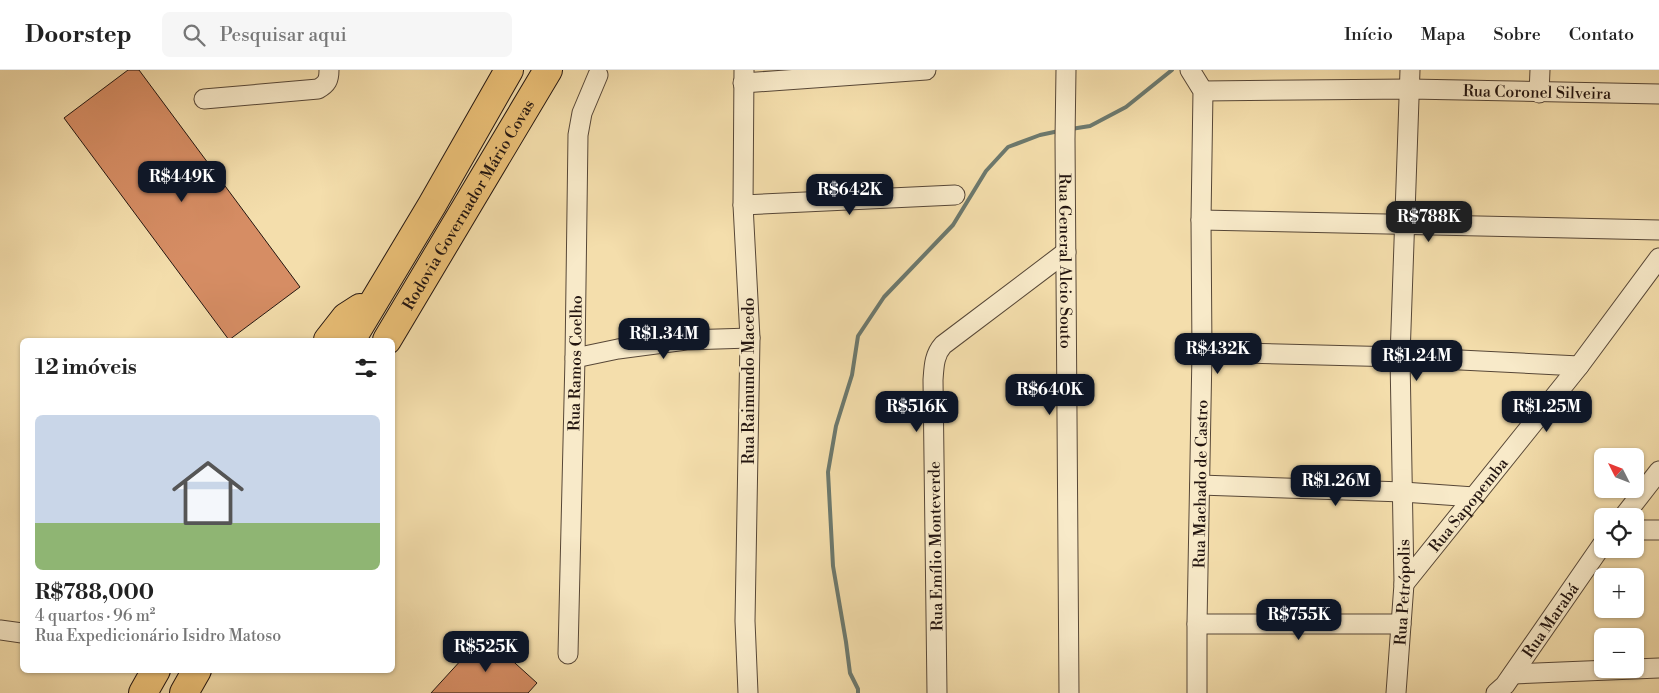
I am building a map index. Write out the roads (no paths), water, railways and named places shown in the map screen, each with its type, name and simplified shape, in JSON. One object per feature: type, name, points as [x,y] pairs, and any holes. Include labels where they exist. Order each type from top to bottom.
[{"type":"highway","name":"Rodovia Governador Mário Covas","points":[[352,338],[437,196],[509,70]]},
{"type":"highway","name":"Rodovia Governador Mário Covas","points":[[388,338],[548,70]]},
{"type":"highway","points":[[330,338],[346,317],[374,300]]},
{"type":"highway","points":[[143,693],[154,673]]},
{"type":"highway","points":[[184,693],[195,673]]},
{"type":"street","points":[[204,98],[318,89],[325,85],[330,70]]},
{"type":"street","points":[[744,77],[926,70]]},
{"type":"street","name":"Rua General Alcio Souto","points":[[1066,70],[1069,693]]},
{"type":"street","points":[[1190,70],[1204,91]]},
{"type":"street","points":[[1539,93],[1540,70]]},
{"type":"street","name":"Rua Ramos Coelho","points":[[568,654],[578,135],[582,113],[598,74]]},
{"type":"street","name":"Rua Raimundo Macedo","points":[[744,77],[743,205],[750,338],[745,621],[748,693]]},
{"type":"street","name":"Rua Coronel Silveira","points":[[1204,91],[1410,79],[1539,93],[1659,94]]},
{"type":"street","name":"Rua Petrópolis","points":[[1396,693],[1404,584],[1400,357],[1410,79]]},
{"type":"street","name":"Rua Machado de Castro","points":[[1197,693],[1202,352],[1200,220],[1204,91]]},
{"type":"street","points":[[743,205],[955,194]]},
{"type":"street","points":[[1200,220],[1659,230]]},
{"type":"street","name":"Rua Emílio Monteverde","points":[[937,693],[934,362],[938,350],[943,345],[1066,252]]},
{"type":"street","name":"Rua Sapopemba","points":[[1404,584],[1579,366],[1659,258]]},
{"type":"street","points":[[575,358],[618,349],[686,340],[750,338]]},
{"type":"street","points":[[1202,352],[1400,357],[1579,366]]},
{"type":"street","points":[[1630,508],[1659,471]]},
{"type":"street","points":[[1200,485],[1403,492],[1474,497]]},
{"type":"street","points":[[1644,530],[1659,530]]},
{"type":"street","name":"Rua Marabá","points":[[1506,686],[1594,557]]},
{"type":"street","points":[[1197,624],[1401,624]]},
{"type":"street","points":[[0,630],[20,633]]},
{"type":"street","points":[[1506,686],[1659,668]]},
{"type":"waterway","points":[[1071,129],[1090,126],[1126,107],[1172,70]]},
{"type":"waterway","points":[[858,693],[850,673],[833,566],[828,472],[836,426],[852,375],[858,336],[884,297],[953,225],[986,171],[1008,147],[1040,135],[1059,131]]}]
